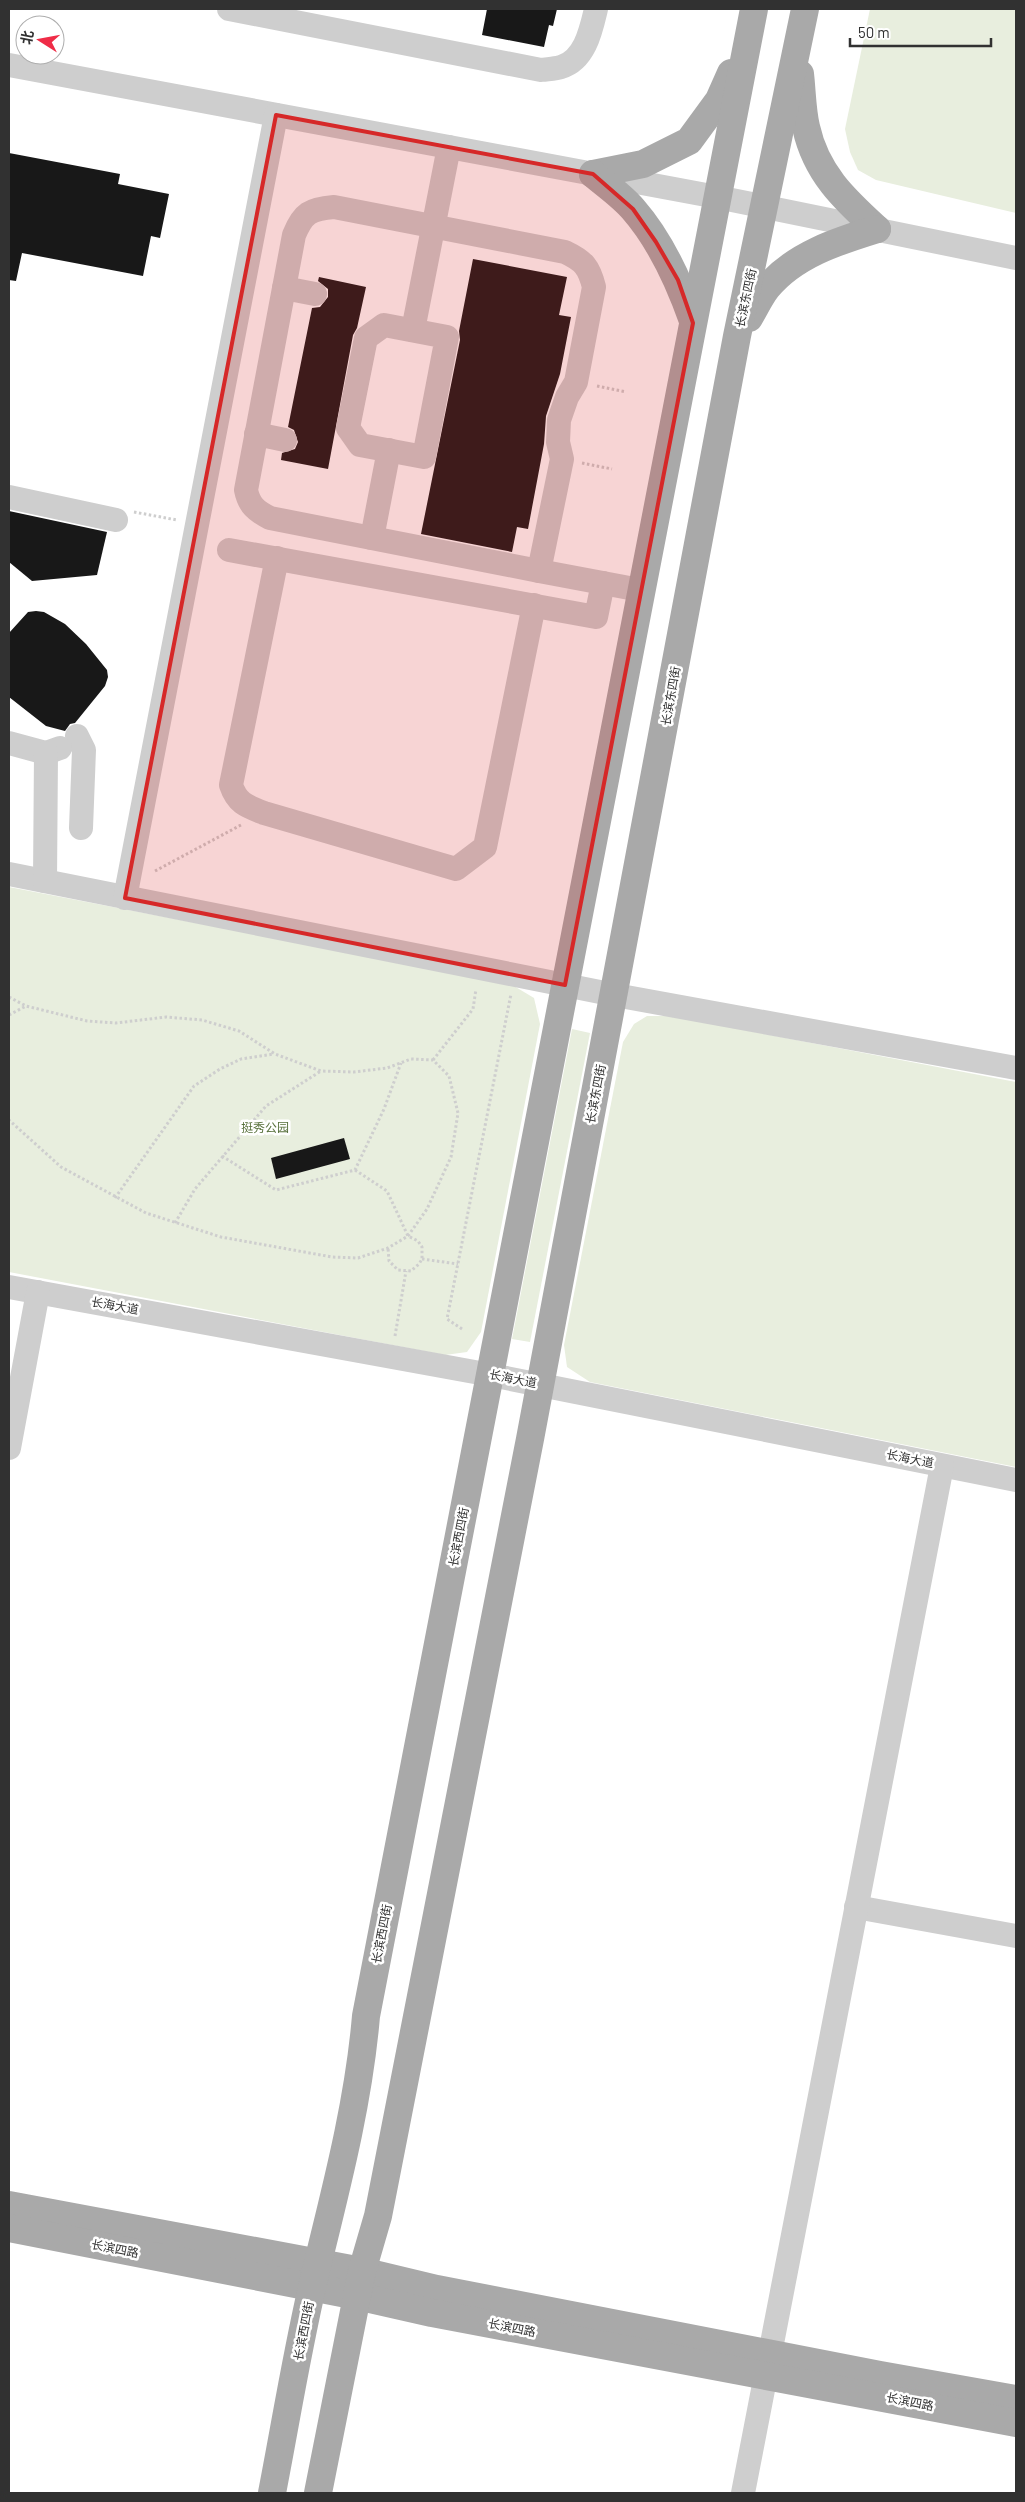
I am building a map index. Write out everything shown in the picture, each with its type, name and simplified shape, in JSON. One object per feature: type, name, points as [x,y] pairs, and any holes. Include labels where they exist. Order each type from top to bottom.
[{"type":"main road","name":"长滨东四街","points":[[540,1384],[615,995],[737,336],[805,9]]},
{"type":"main road","points":[[593,174],[643,164],[688,141],[719,100],[751,21]]},
{"type":"main road","points":[[491,1375],[640,590],[751,21]]},
{"type":"main road","points":[[798,46],[806,128],[822,170],[844,199],[877,229]]},
{"type":"main road","points":[[593,174],[633,209],[656,242],[678,280],[693,323]]},
{"type":"main road","points":[[737,336],[767,288],[799,261],[834,242],[877,229]]},
{"type":"main road","name":"长滨西四街","points":[[272,2493],[315,2275],[333,2208],[349,2131],[362,2058],[366,2016],[491,1375]]},
{"type":"main road","points":[[318,2493],[359,2283],[378,2216],[540,1384]]},
{"type":"main road","name":"长滨四路","points":[[9,2206],[315,2275]]},
{"type":"main road","name":"长滨四路","points":[[9,2228],[359,2283],[481,2322],[1016,2399]]},
{"type":"main road","name":"长滨四路","points":[[768,2364],[1016,2423]]},
{"type":"street","points":[[229,9],[270,13],[541,70],[562,67],[581,53],[592,26],[596,9]]},
{"type":"street","points":[[9,65],[765,206],[1016,258]]},
{"type":"street","points":[[125,898],[276,115]]},
{"type":"street","points":[[413,330],[450,147]]},
{"type":"street","points":[[539,571],[562,459],[558,442],[559,420],[567,397],[576,382],[594,287],[590,272],[581,260],[565,252],[334,207],[318,208],[301,218],[294,235],[246,490],[248,502],[256,511],[270,518],[539,571],[640,590]]},
{"type":"street","points":[[284,288],[315,294]]},
{"type":"street","points":[[384,324],[447,337],[424,457],[390,450],[360,445],[348,428],[366,338],[384,324]]},
{"type":"street","points":[[256,434],[285,440]]},
{"type":"street","points":[[372,538],[390,450]]},
{"type":"street","points":[[9,497],[116,520]]},
{"type":"street","points":[[230,550],[596,617],[603,583]]},
{"type":"street","points":[[277,558],[231,784],[235,796],[243,805],[264,813],[456,869],[486,847],[534,605]]},
{"type":"street","points":[[9,743],[46,753],[61,748],[82,730],[84,750],[81,828]]},
{"type":"street","points":[[45,882],[46,753]]},
{"type":"street","points":[[9,874],[565,986],[1016,1068]]},
{"type":"street","name":"长海大道","points":[[9,1287],[540,1384],[1016,1480]]},
{"type":"street","points":[[9,1448],[38,1292]]},
{"type":"street","points":[[743,2493],[942,1466]]},
{"type":"street","points":[[856,1907],[1016,1936]]},
{"type":"path","points":[[576,382],[626,392]]},
{"type":"path","points":[[562,459],[612,469]]},
{"type":"path","points":[[157,516],[176,520]]},
{"type":"path","points":[[155,871],[264,813]]},
{"type":"path","points":[[433,1060],[472,1009],[478,983]]},
{"type":"path","points":[[462,1330],[447,1319],[511,993]]},
{"type":"path","points":[[9,997],[26,1006],[87,1021],[116,1023],[166,1017],[202,1020],[238,1031],[275,1054],[321,1071],[354,1072],[386,1068],[411,1059],[433,1060],[449,1076],[458,1112],[451,1157],[427,1209],[408,1236],[388,1248],[358,1258],[332,1257],[222,1237],[146,1213],[115,1198],[61,1167],[9,1120]]},
{"type":"path","points":[[9,1015],[26,1006]]},
{"type":"path","points":[[115,1198],[194,1086],[220,1069],[241,1059],[275,1054]]},
{"type":"path","points":[[354,1170],[384,1109],[401,1062]]},
{"type":"path","points":[[175,1223],[195,1189],[266,1106],[321,1071]]},
{"type":"path","points":[[222,1156],[276,1190],[354,1170],[387,1191],[408,1236],[418,1242],[423,1253],[422,1258],[415,1268],[406,1271],[392,1266],[388,1255],[388,1248]]},
{"type":"path","points":[[422,1258],[458,1264]]},
{"type":"path","points":[[392,1357],[406,1271]]},
{"type":"highlighted area","points":[[276,115],[593,174],[633,209],[656,242],[678,280],[693,323],[565,985],[125,898]]},
{"type":"green space","points":[[870,9],[1016,9],[1016,213],[876,180],[858,170],[850,152],[845,129]]},
{"type":"green space","name":"挺秀公园","points":[[9,887],[509,983],[534,998],[540,1024],[481,1332],[467,1352],[445,1355],[9,1272]]},
{"type":"green space","points":[[647,1016],[671,1016],[1016,1082],[1016,1467],[590,1382],[567,1367],[564,1345],[623,1042],[634,1024]]},
{"type":"green space","points":[[572,1029],[590,1033],[530,1342],[512,1339]]},
{"type":"building","points":[[487,9],[557,9],[553,26],[549,25],[544,47],[482,35]]},
{"type":"building","points":[[9,153],[120,174],[118,184],[169,194],[160,238],[151,236],[143,276],[22,253],[16,281],[9,280]]},
{"type":"building","points":[[473,259],[567,277],[559,315],[571,317],[560,374],[546,416],[544,444],[528,529],[517,527],[512,552],[421,534],[460,340],[459,331]]},
{"type":"building","points":[[319,277],[366,287],[357,328],[353,335],[328,469],[281,460],[282,453],[295,449],[298,442],[294,430],[288,427],[312,308],[320,307],[328,297],[328,289],[318,281]]},
{"type":"building","points":[[9,511],[107,532],[97,575],[32,581],[9,562]]},
{"type":"building","points":[[28,612],[44,612],[65,624],[86,644],[107,670],[108,677],[105,686],[75,723],[70,724],[65,731],[46,726],[9,697],[9,633]]},
{"type":"building","points":[[344,1138],[350,1159],[276,1179],[271,1158]]}]
